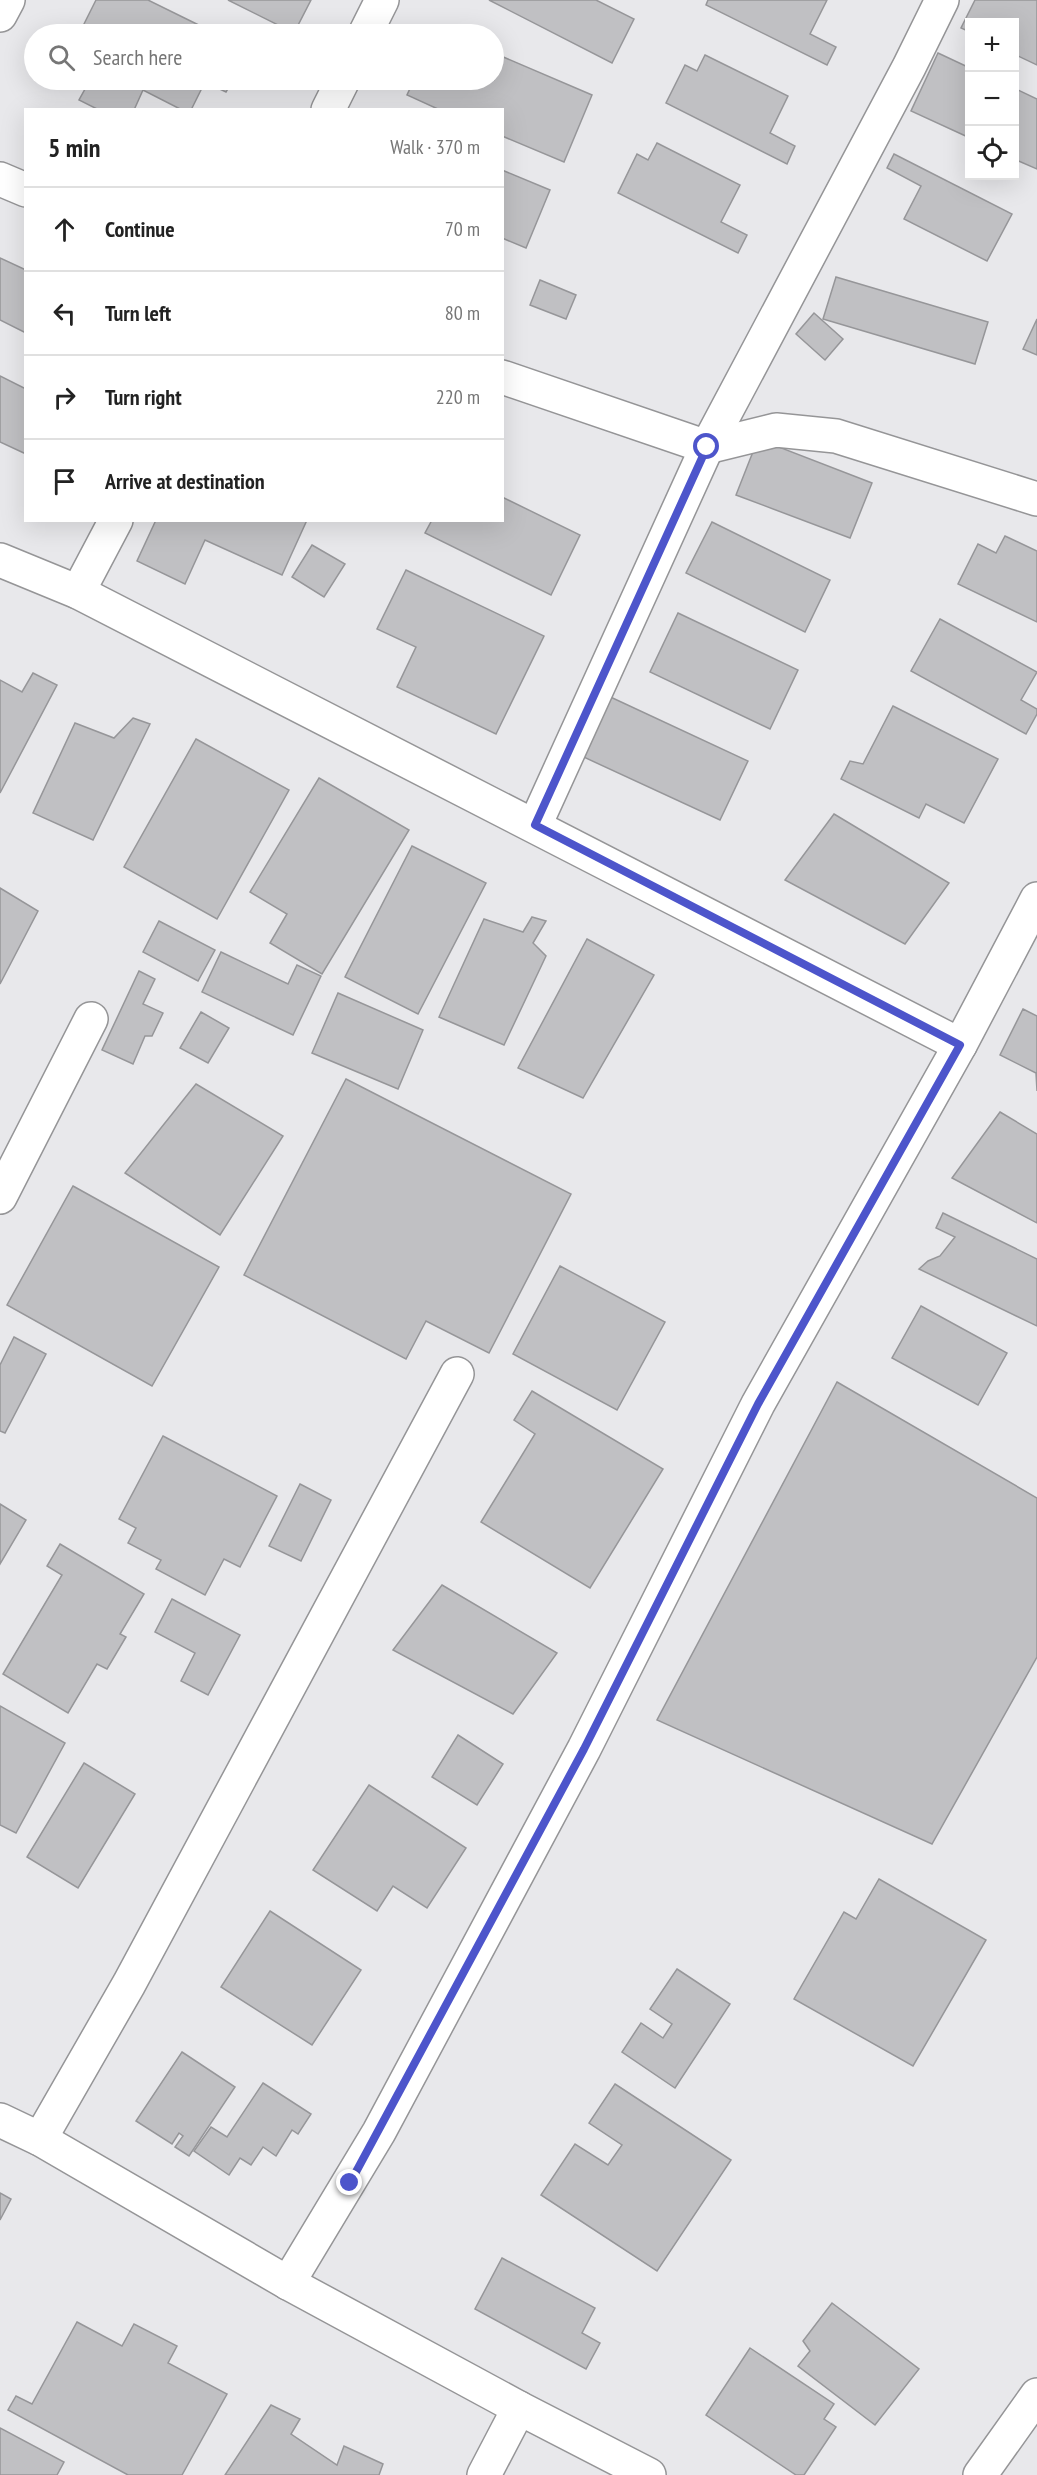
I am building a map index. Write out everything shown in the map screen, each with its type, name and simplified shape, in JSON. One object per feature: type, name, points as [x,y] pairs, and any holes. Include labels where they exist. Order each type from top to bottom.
[{"type":"street","points":[[0,15],[8,0]]},
{"type":"street","points":[[370,24],[382,0]]},
{"type":"street","points":[[535,825],[707,447],[904,78],[942,0]]},
{"type":"street","points":[[329,108],[338,90]]},
{"type":"street","points":[[0,179],[24,189]]},
{"type":"street","points":[[504,378],[707,447],[776,430],[836,436],[1037,499]]},
{"type":"street","points":[[78,592],[115,522]]},
{"type":"street","points":[[0,560],[78,592],[960,1045]]},
{"type":"street","points":[[288,2283],[379,2132],[584,1749],[758,1404],[960,1045],[1037,899]]},
{"type":"street","points":[[0,1197],[91,1019]]},
{"type":"street","points":[[40,2139],[129,1984],[458,1374]]},
{"type":"street","points":[[0,2120],[40,2139],[288,2283],[519,2408],[649,2475]]},
{"type":"street","points":[[980,2475],[1037,2395]]},
{"type":"street","points":[[484,2475],[519,2408]]},
{"type":"building","points":[[96,0],[148,0],[197,24],[84,24]]},
{"type":"building","points":[[228,0],[311,0],[299,24],[276,24]]},
{"type":"building","points":[[489,0],[596,0],[634,19],[612,63]]},
{"type":"building","points":[[708,0],[827,0],[810,34],[836,47],[827,65],[706,5]]},
{"type":"building","points":[[975,0],[1037,0],[1037,65],[1019,56],[1019,18],[966,18]]},
{"type":"building","points":[[938,53],[965,66],[965,136],[911,111]]},
{"type":"building","points":[[705,55],[788,96],[770,133],[795,146],[787,164],[666,103],[685,65],[697,71]]},
{"type":"building","points":[[504,57],[592,95],[564,162],[504,137],[504,108],[436,108],[407,95],[409,90],[504,90]]},
{"type":"building","points":[[84,90],[143,90],[135,108],[95,108],[79,100]]},
{"type":"building","points":[[143,90],[201,90],[192,108],[178,108]]},
{"type":"building","points":[[1019,90],[1037,99],[1037,169],[1019,161]]},
{"type":"building","points":[[657,143],[740,185],[721,222],[747,235],[738,253],[618,193],[637,154],[648,160]]},
{"type":"building","points":[[894,154],[1012,214],[987,261],[904,219],[921,186],[887,168]]},
{"type":"building","points":[[504,171],[550,190],[526,248],[504,239]]},
{"type":"building","points":[[0,258],[24,269],[24,332],[0,320]]},
{"type":"building","points":[[836,277],[988,322],[975,364],[823,319]]},
{"type":"building","points":[[540,280],[576,295],[566,319],[530,305]]},
{"type":"building","points":[[814,313],[843,339],[825,360],[796,334]]},
{"type":"building","points":[[1037,319],[1037,355],[1023,349]]},
{"type":"building","points":[[0,376],[24,388],[24,453],[0,442]]},
{"type":"building","points":[[758,439],[872,483],[850,538],[736,495]]},
{"type":"building","points":[[504,498],[580,535],[551,595],[425,533],[431,522],[504,522]]},
{"type":"building","points":[[155,522],[306,522],[282,575],[205,540],[185,584],[137,561]]},
{"type":"building","points":[[712,522],[830,580],[805,632],[686,573]]},
{"type":"building","points":[[1005,536],[1037,551],[1037,622],[958,584],[978,544],[996,553]]},
{"type":"building","points":[[312,545],[345,564],[324,597],[292,577]]},
{"type":"building","points":[[406,570],[544,636],[496,734],[397,687],[416,647],[377,629]]},
{"type":"building","points":[[678,613],[798,670],[770,729],[650,672]]},
{"type":"building","points":[[940,619],[1037,672],[1021,700],[1037,709],[1037,714],[1026,734],[911,671]]},
{"type":"building","points":[[33,673],[57,685],[0,793],[0,680],[22,692]]},
{"type":"building","points":[[604,694],[748,761],[720,820],[575,753]]},
{"type":"building","points":[[893,706],[998,759],[964,823],[926,804],[919,818],[841,779],[850,761],[863,764]]},
{"type":"building","points":[[133,718],[150,724],[93,840],[33,813],[75,723],[114,738]]},
{"type":"building","points":[[196,739],[289,790],[217,919],[124,867]]},
{"type":"building","points":[[319,778],[409,830],[322,974],[270,943],[287,914],[250,892]]},
{"type":"building","points":[[834,814],[949,883],[905,944],[785,880]]},
{"type":"building","points":[[412,846],[486,883],[418,1014],[345,977]]},
{"type":"building","points":[[0,888],[38,911],[0,984]]},
{"type":"building","points":[[532,917],[546,921],[533,943],[546,956],[504,1045],[439,1017],[484,919],[523,932]]},
{"type":"building","points":[[159,921],[215,950],[198,981],[143,952]]},
{"type":"building","points":[[587,939],[654,975],[583,1098],[518,1068]]},
{"type":"building","points":[[221,952],[288,984],[297,965],[321,976],[293,1035],[202,992]]},
{"type":"building","points":[[139,971],[155,979],[143,1004],[163,1013],[152,1036],[145,1036],[133,1064],[102,1050]]},
{"type":"building","points":[[338,993],[423,1030],[398,1089],[312,1053]]},
{"type":"building","points":[[1023,1009],[1037,1016],[1037,1091],[1036,1073],[1000,1055]]},
{"type":"building","points":[[201,1012],[229,1028],[208,1063],[180,1048]]},
{"type":"building","points":[[346,1079],[571,1194],[489,1353],[426,1321],[406,1359],[244,1275]]},
{"type":"building","points":[[196,1084],[283,1136],[220,1235],[125,1173]]},
{"type":"building","points":[[1000,1112],[1037,1134],[1037,1223],[952,1178]]},
{"type":"building","points":[[73,1186],[219,1267],[152,1386],[7,1305]]},
{"type":"building","points":[[943,1213],[1037,1259],[1037,1326],[919,1269],[928,1261],[940,1256],[955,1237],[936,1228]]},
{"type":"building","points":[[560,1266],[665,1322],[617,1410],[513,1354]]},
{"type":"building","points":[[921,1306],[1007,1353],[978,1405],[892,1358]]},
{"type":"building","points":[[14,1337],[46,1354],[5,1433],[0,1431],[0,1365]]},
{"type":"building","points":[[837,1382],[1037,1498],[1037,1657],[932,1844],[657,1720]]},
{"type":"building","points":[[532,1391],[663,1469],[590,1588],[481,1522],[535,1434],[514,1420]]},
{"type":"building","points":[[163,1436],[277,1496],[240,1567],[224,1559],[205,1595],[156,1569],[161,1560],[128,1543],[136,1528],[119,1519]]},
{"type":"building","points":[[300,1484],[331,1500],[301,1561],[269,1546]]},
{"type":"building","points":[[0,1504],[26,1520],[0,1564]]},
{"type":"building","points":[[60,1544],[144,1594],[120,1634],[126,1637],[107,1669],[97,1664],[68,1713],[3,1674],[62,1575],[47,1566]]},
{"type":"building","points":[[442,1585],[557,1653],[513,1714],[393,1650]]},
{"type":"building","points":[[172,1599],[240,1635],[208,1695],[181,1681],[195,1653],[155,1632]]},
{"type":"building","points":[[0,1706],[65,1743],[16,1833],[0,1825]]},
{"type":"building","points":[[458,1735],[503,1764],[477,1805],[432,1777]]},
{"type":"building","points":[[84,1763],[135,1794],[78,1888],[27,1857]]},
{"type":"building","points":[[369,1785],[466,1848],[427,1908],[393,1886],[377,1911],[313,1870]]},
{"type":"building","points":[[879,1879],[986,1940],[913,2066],[794,1999],[844,1912],[856,1919]]},
{"type":"building","points":[[270,1911],[361,1970],[312,2045],[221,1987]]},
{"type":"building","points":[[677,1969],[730,2004],[675,2088],[622,2052],[641,2023],[663,2038],[672,2024],[650,2009]]},
{"type":"building","points":[[182,2052],[235,2087],[189,2156],[175,2147],[183,2136],[179,2133],[172,2144],[136,2121]]},
{"type":"building","points":[[263,2083],[311,2114],[298,2134],[292,2130],[276,2156],[263,2147],[251,2165],[240,2158],[229,2175],[194,2151],[211,2127],[227,2137]]},
{"type":"building","points":[[615,2084],[731,2160],[657,2271],[541,2195],[575,2144],[608,2165],[622,2145],[589,2123]]},
{"type":"building","points":[[0,2193],[11,2199],[0,2220]]},
{"type":"building","points":[[502,2258],[595,2308],[582,2333],[600,2343],[586,2369],[475,2309]]},
{"type":"building","points":[[832,2303],[919,2369],[875,2425],[798,2366],[810,2351],[803,2341]]},
{"type":"building","points":[[77,2322],[122,2346],[134,2324],[177,2346],[168,2363],[227,2394],[182,2475],[128,2475],[8,2410],[16,2396],[32,2404]]},
{"type":"building","points":[[750,2348],[834,2404],[824,2419],[836,2427],[804,2475],[796,2475],[706,2415]]},
{"type":"building","points":[[271,2405],[300,2419],[291,2434],[337,2465],[344,2446],[383,2464],[379,2475],[225,2475]]},
{"type":"building","points":[[0,2428],[64,2462],[57,2475],[0,2475]]},
{"type":"route","points":[[350,2183],[584,1749],[758,1404],[960,1045],[535,825],[707,447]]}]
